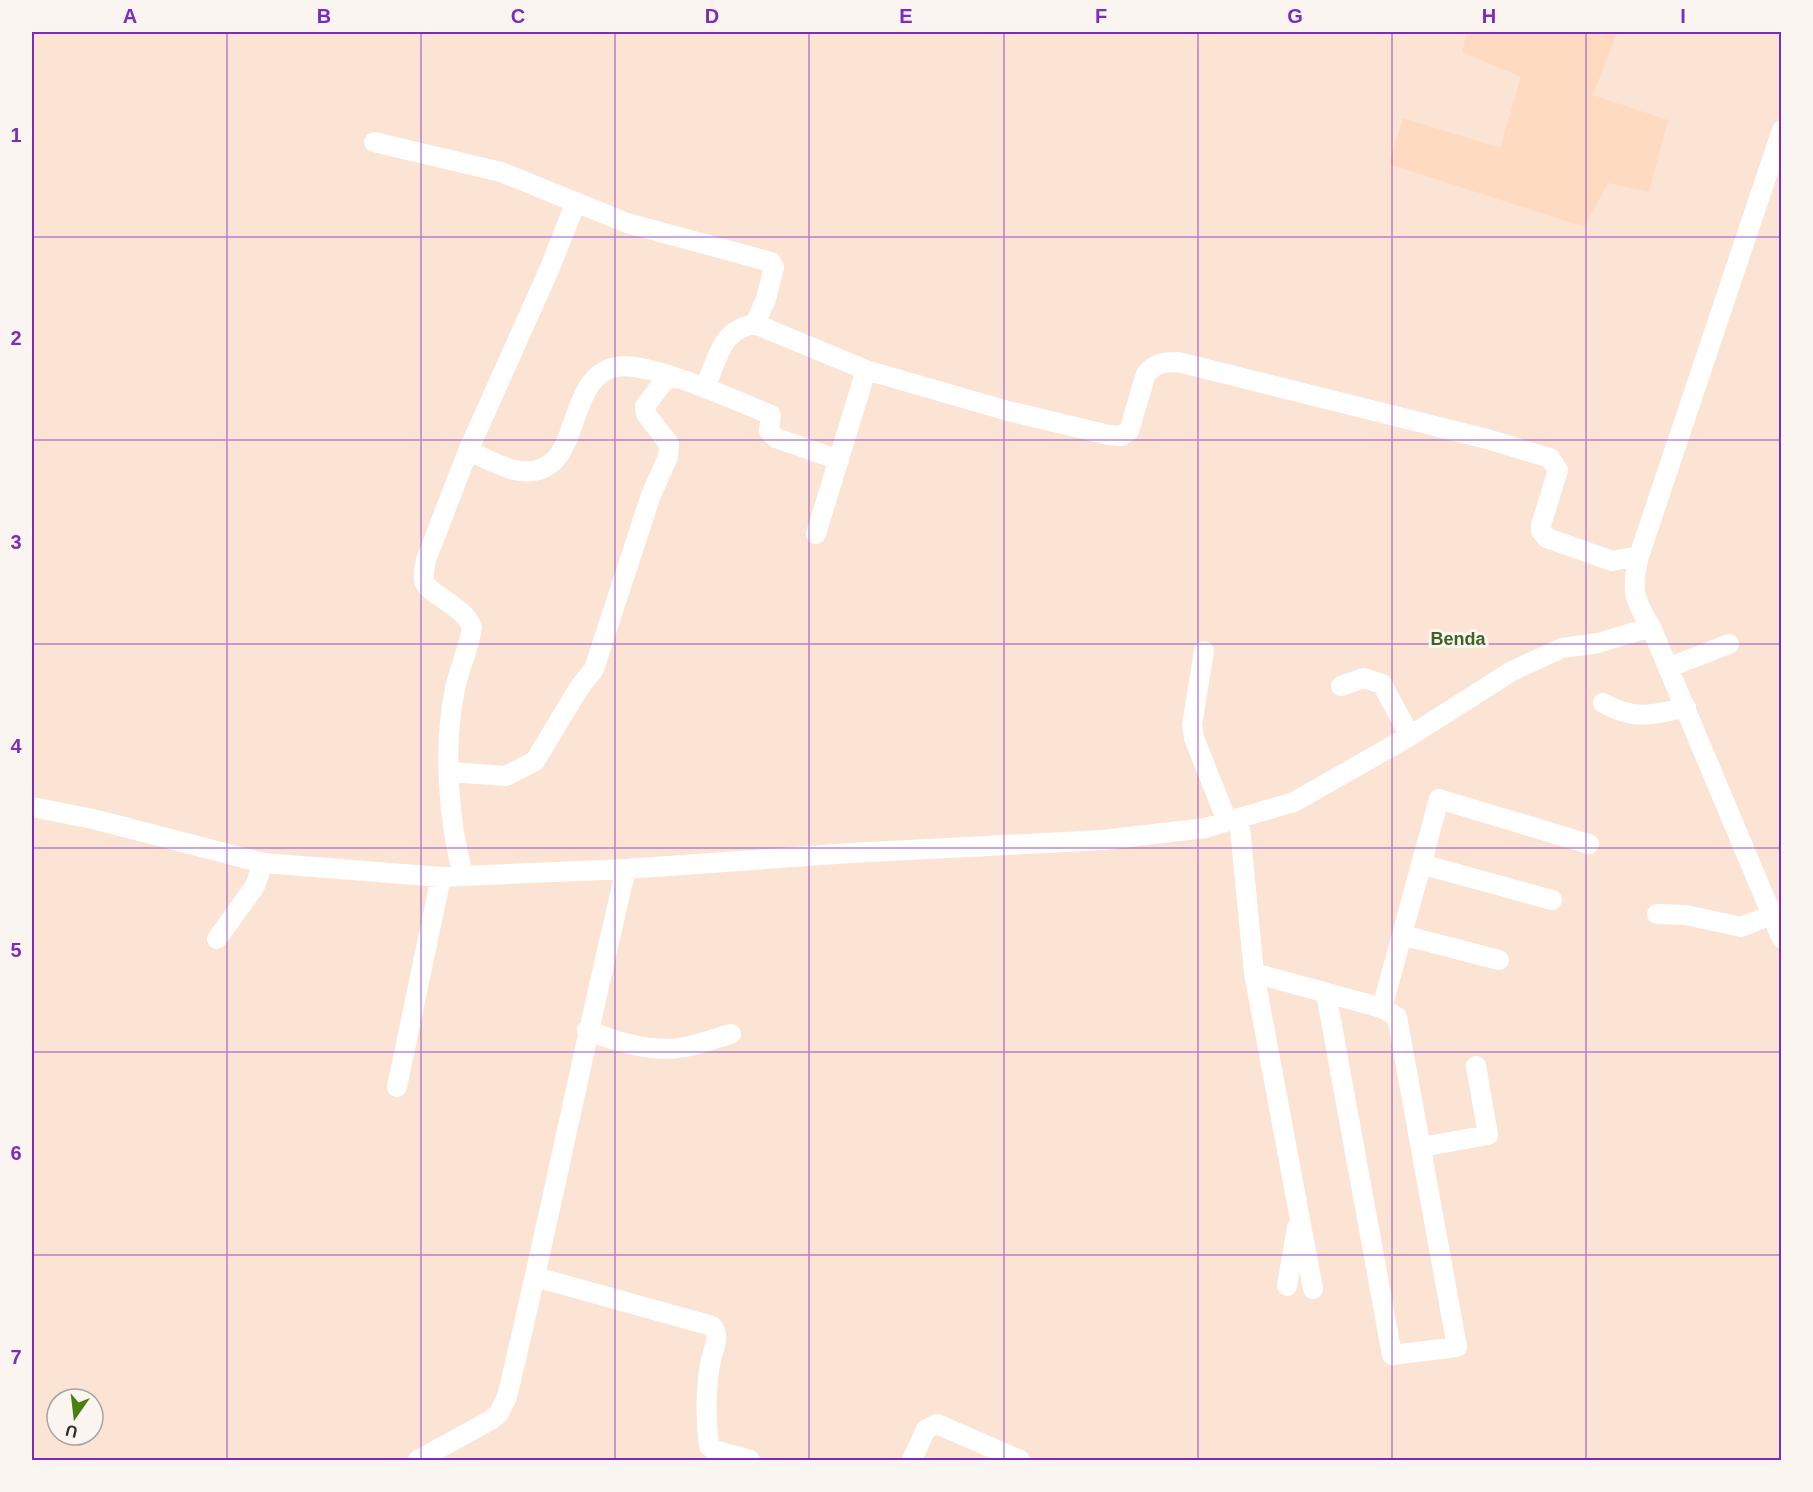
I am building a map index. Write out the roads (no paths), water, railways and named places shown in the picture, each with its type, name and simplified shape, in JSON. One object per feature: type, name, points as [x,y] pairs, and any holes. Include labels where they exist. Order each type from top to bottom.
[{"type":"street","points":[[1782,130],[1639,556],[1633,582],[1638,606],[1651,627],[1670,668],[1777,914],[1782,939]]},
{"type":"street","points":[[374,142],[501,172],[627,223],[771,262],[774,267],[769,288],[755,324]]},
{"type":"street","points":[[463,874],[452,821],[450,772],[455,690],[470,643],[472,627],[459,607],[428,588],[424,579],[426,560],[468,451],[549,270],[576,202]]},
{"type":"street","points":[[705,387],[728,335],[738,327],[755,324],[866,370],[1008,411],[1121,436],[1129,431],[1146,374],[1152,367],[1168,362],[1188,364],[1487,439],[1550,458],[1558,470],[1541,525],[1543,535],[1553,541],[1605,560],[1612,561],[1639,556]]},
{"type":"street","points":[[468,451],[515,470],[541,469],[555,460],[568,444],[579,401],[598,376],[615,367],[633,367],[705,387],[771,415],[769,431],[776,438],[839,460]]},
{"type":"street","points":[[816,534],[866,370]]},
{"type":"street","points":[[450,772],[506,776],[536,761],[579,688],[594,669],[651,495],[668,457],[669,444],[646,414],[645,406],[670,377]]},
{"type":"street","points":[[34,814],[93,819],[263,863],[441,877],[463,874],[626,869],[851,853],[1103,840],[1205,828],[1294,802],[1410,736],[1512,671],[1562,648],[1598,643],[1651,627]]},
{"type":"street","points":[[1670,668],[1729,644]]},
{"type":"street","points":[[1204,651],[1192,725],[1194,738],[1233,820],[1254,973],[1313,1289]]},
{"type":"street","points":[[1341,686],[1364,678],[1382,684],[1410,736]]},
{"type":"street","points":[[1603,704],[1616,711],[1648,716],[1686,707]]},
{"type":"street","points":[[1382,1008],[1439,799],[1589,844]]},
{"type":"street","points":[[216,939],[255,886],[263,863]]},
{"type":"street","points":[[1421,864],[1552,900]]},
{"type":"street","points":[[418,1461],[499,1413],[507,1397],[536,1277],[587,1030],[626,869]]},
{"type":"street","points":[[397,1087],[441,877]]},
{"type":"street","points":[[1657,914],[1686,915],[1741,927],[1777,914]]},
{"type":"street","points":[[1402,935],[1499,960]]},
{"type":"street","points":[[1254,973],[1382,1008],[1397,1017],[1401,1026],[1457,1347],[1392,1355],[1326,993]]},
{"type":"street","points":[[587,1030],[610,1040],[657,1048],[683,1047],[731,1034]]},
{"type":"street","points":[[1422,1147],[1488,1136],[1476,1066]]},
{"type":"street","points":[[1287,1286],[1300,1216]]},
{"type":"street","points":[[536,1277],[712,1326],[716,1330],[717,1337],[708,1371],[709,1446],[714,1450],[750,1461]]},
{"type":"street","points":[[912,1461],[930,1425],[937,1425],[1020,1461]]},
{"type":"district","name":"Benda","points":[[1458,639]]}]
